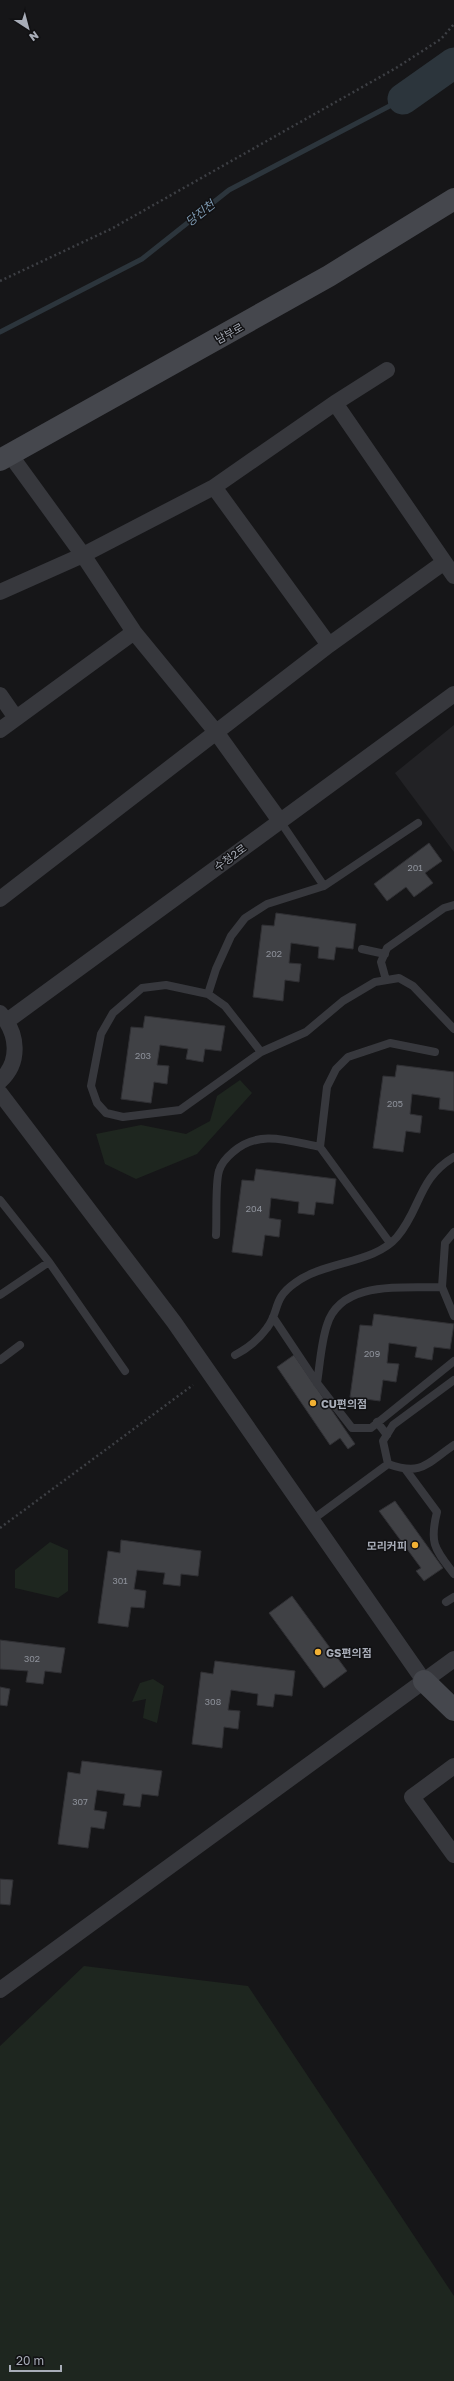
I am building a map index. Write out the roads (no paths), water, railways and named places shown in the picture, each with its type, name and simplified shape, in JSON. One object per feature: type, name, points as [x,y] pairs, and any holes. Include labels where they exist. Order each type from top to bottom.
[{"type":"main road","name":"남부로","points":[[5,458],[330,276],[454,199]]},
{"type":"main road","points":[[424,1680],[454,1710]]},
{"type":"street","points":[[0,592],[83,555],[214,487],[335,403],[387,370]]},
{"type":"street","points":[[335,403],[443,563],[454,576]]},
{"type":"street","points":[[5,458],[83,555],[134,632],[216,732],[280,821]]},
{"type":"street","points":[[214,487],[329,645]]},
{"type":"street","points":[[0,899],[329,645],[443,563]]},
{"type":"street","points":[[0,730],[134,632]]},
{"type":"street","name":"수청2로","points":[[3,1017],[280,821],[454,694]]},
{"type":"street","points":[[0,696],[16,718]]},
{"type":"street","points":[[0,1081],[6,1076],[12,1063],[15,1049],[13,1034],[3,1017]]},
{"type":"street","points":[[0,1093],[174,1322],[424,1680]]},
{"type":"street","points":[[0,1990],[454,1659]]},
{"type":"street","points":[[454,1766],[412,1797],[454,1855]]},
{"type":"lane","points":[[280,821],[324,886]]},
{"type":"lane","points":[[208,994],[231,936],[245,918],[267,904],[324,886],[418,823]]},
{"type":"lane","points":[[386,980],[381,962],[388,948],[444,908],[454,905]]},
{"type":"lane","points":[[362,949],[385,954]]},
{"type":"lane","points":[[261,1052],[225,1006],[208,994],[166,985],[142,988],[113,1013],[101,1034],[91,1086],[97,1103],[106,1113],[123,1117],[180,1110],[261,1052],[306,1032],[342,1001],[375,982],[386,980],[399,978],[413,986],[454,1029]]},
{"type":"lane","points":[[320,1147],[327,1087],[336,1069],[348,1057],[390,1043],[435,1052]]},
{"type":"lane","points":[[216,1235],[219,1172],[228,1156],[242,1144],[257,1138],[271,1137],[320,1147],[390,1243]]},
{"type":"lane","points":[[235,1355],[246,1349],[268,1328],[273,1318],[278,1298],[295,1282],[324,1267],[375,1253],[396,1238],[425,1185],[439,1166],[454,1157]]},
{"type":"lane","points":[[0,1200],[49,1262],[126,1372]]},
{"type":"lane","points":[[454,1232],[446,1243],[442,1288],[454,1316]]},
{"type":"lane","points":[[0,1295],[49,1262]]},
{"type":"lane","points":[[317,1383],[327,1324],[335,1309],[351,1296],[372,1290],[442,1288]]},
{"type":"lane","points":[[273,1318],[317,1383],[352,1428],[371,1428],[454,1361]]},
{"type":"lane","points":[[0,1360],[20,1345]]},
{"type":"lane","points":[[388,1464],[383,1442],[393,1425],[454,1380]]},
{"type":"lane","points":[[377,1422],[387,1435]]},
{"type":"lane","points":[[388,1464],[406,1470],[419,1469],[454,1445]]},
{"type":"lane","points":[[312,1520],[388,1464]]},
{"type":"lane","points":[[406,1470],[437,1512],[432,1533],[437,1551],[454,1574]]},
{"type":"lane","points":[[446,1602],[454,1597]]},
{"type":"waterway","points":[[403,99],[454,63]]},
{"type":"waterway","name":"당진천","points":[[0,332],[142,259],[229,190],[403,99]]},
{"type":"place","name":"CU편의점","points":[[313,1403]]},
{"type":"place","name":"모리커피","points":[[415,1545]]},
{"type":"place","name":"GS편의점","points":[[318,1652]]}]
